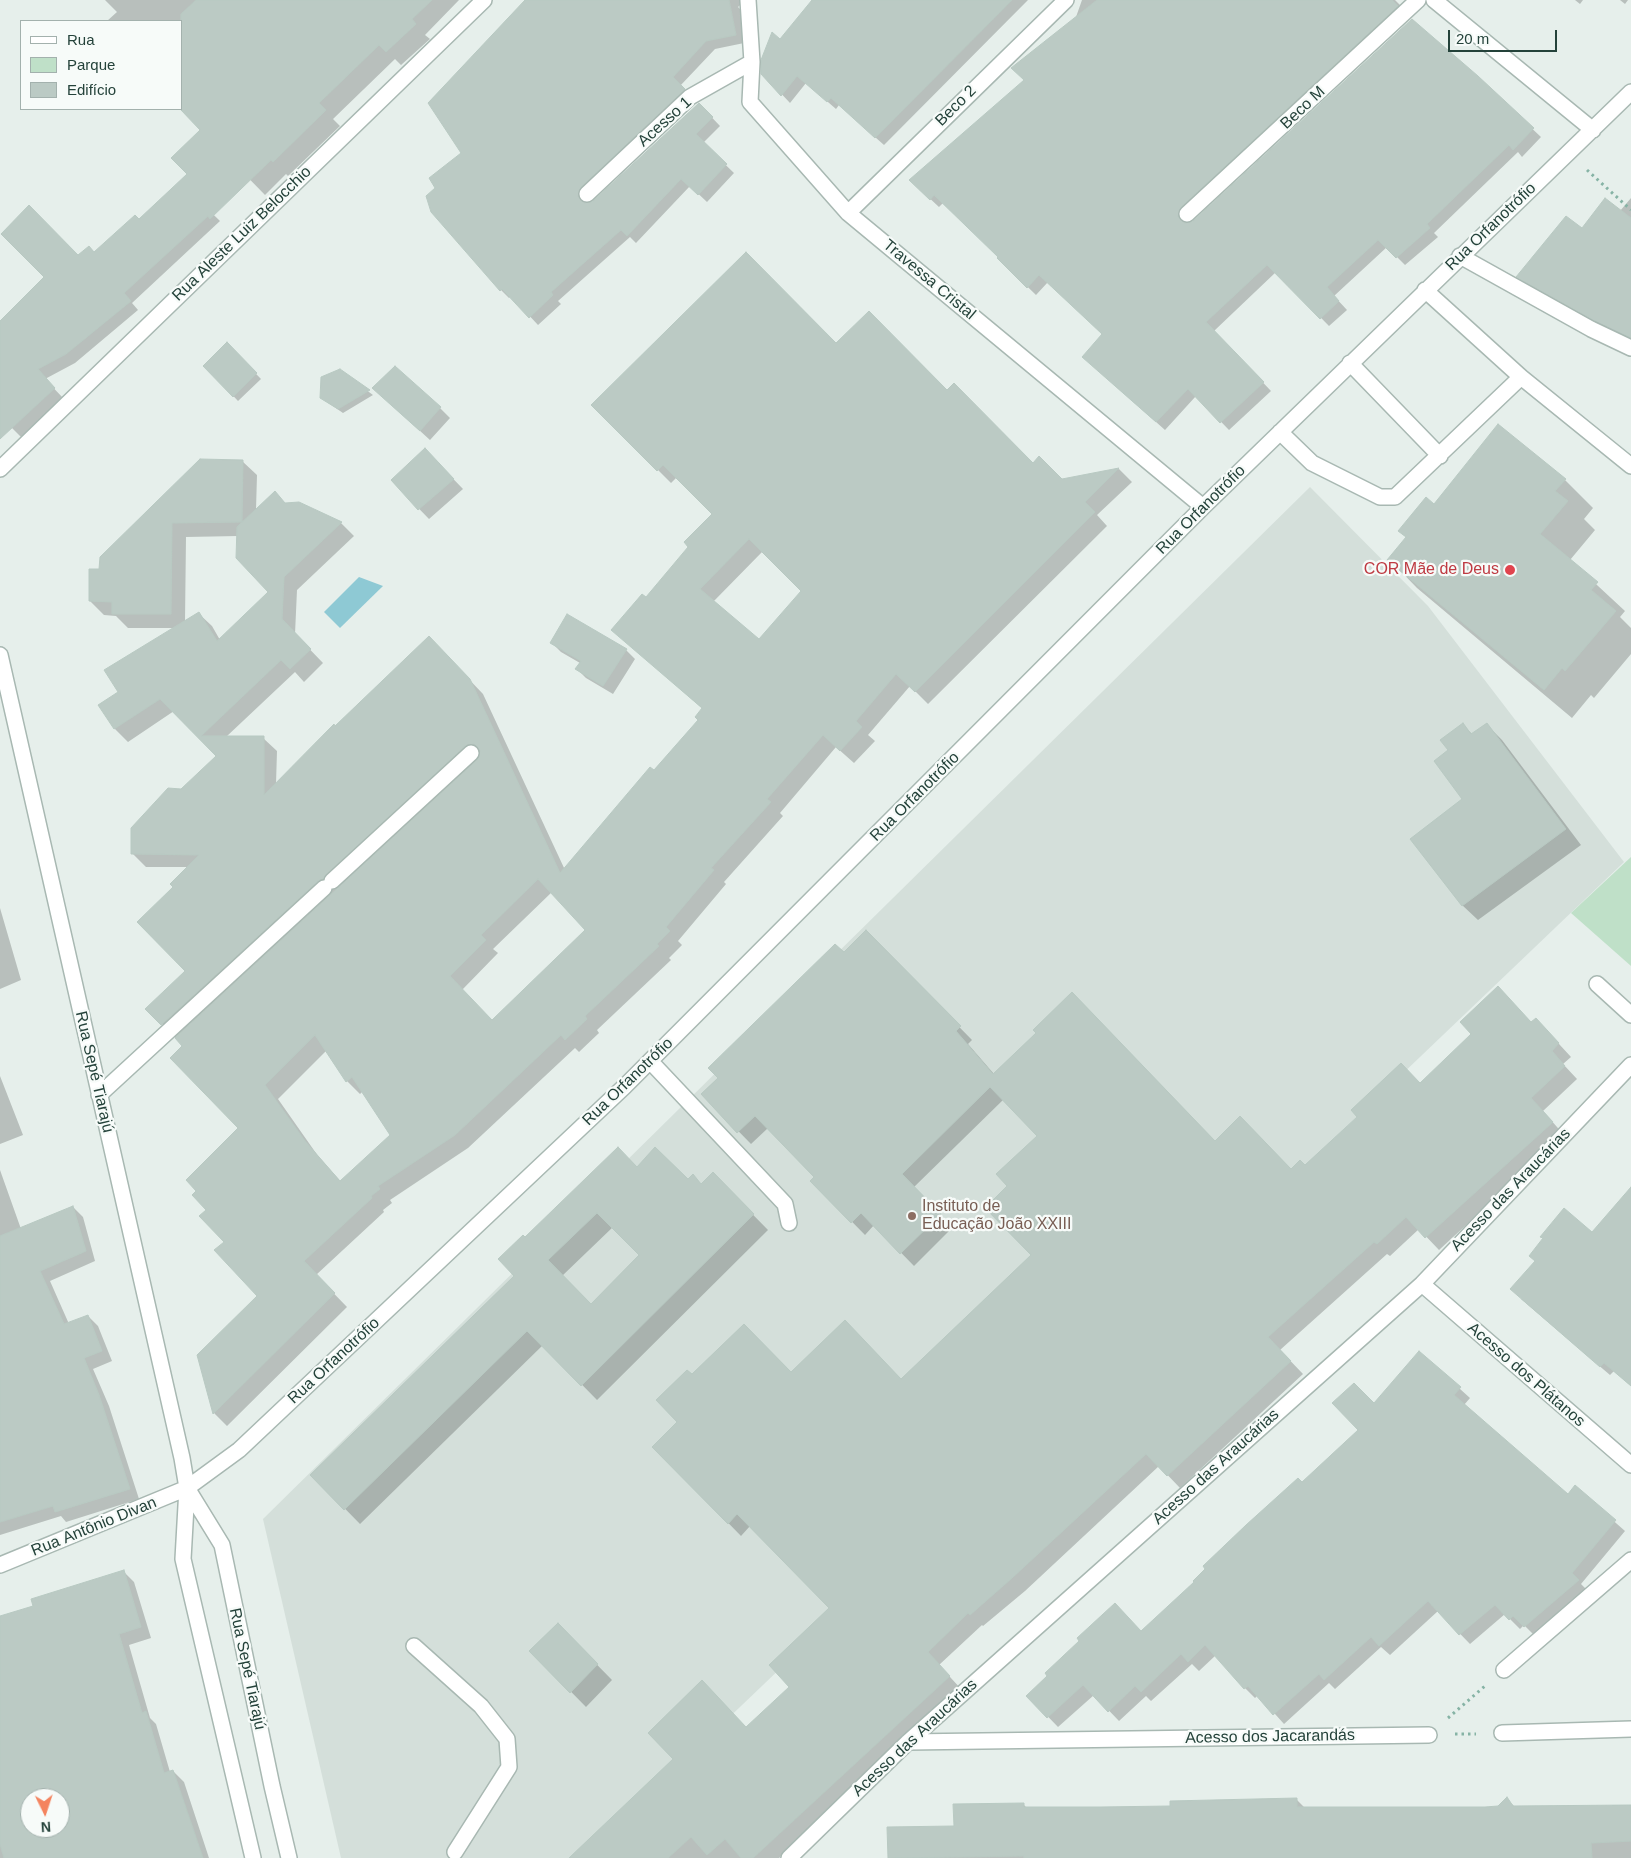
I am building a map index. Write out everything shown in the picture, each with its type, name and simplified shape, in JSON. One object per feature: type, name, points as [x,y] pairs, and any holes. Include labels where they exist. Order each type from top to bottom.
[{"type":"street","name":"Rua Aleste Luiz Belocchio","points":[[0,468],[484,0]]},
{"type":"street","points":[[749,7],[762,0]]},
{"type":"street","name":"Beco 2","points":[[848,213],[1066,0]]},
{"type":"street","name":"Beco M","points":[[1187,214],[1418,0]]},
{"type":"street","points":[[1434,0],[1593,130]]},
{"type":"street","name":"Travessa Cristal","points":[[749,7],[752,62],[750,102],[848,213],[1203,506]]},
{"type":"street","name":"Acesso 1","points":[[587,194],[690,97],[752,62]]},
{"type":"street","name":"Rua Orfanotrófio","points":[[187,1488],[239,1450],[650,1062],[1203,506],[1631,92]]},
{"type":"street","points":[[1460,256],[1591,329],[1631,348]]},
{"type":"street","points":[[1425,290],[1521,377],[1631,466]]},
{"type":"street","points":[[1350,364],[1440,456]]},
{"type":"street","points":[[1280,432],[1312,463],[1380,497],[1395,497],[1521,377]]},
{"type":"street","name":"Rua Sepé Tiarajú","points":[[0,655],[187,1488],[183,1558],[253,1858]]},
{"type":"street","points":[[99,1095],[471,753]]},
{"type":"street","points":[[1597,984],[1631,1015]]},
{"type":"street","points":[[650,1062],[786,1204],[789,1223]]},
{"type":"street","name":"Acesso das Araucárias","points":[[789,1858],[908,1742],[1422,1284],[1631,1064]]},
{"type":"street","name":"Acesso dos Plátanos","points":[[1422,1284],[1631,1465]]},
{"type":"street","name":"Rua Sepé Tiarajú","points":[[187,1488],[222,1545],[272,1786],[289,1858]]},
{"type":"street","name":"Rua Antônio Divan","points":[[0,1565],[187,1488]]},
{"type":"street","points":[[1504,1670],[1631,1560]]},
{"type":"street","points":[[414,1646],[481,1706],[507,1739],[509,1767],[455,1852]]},
{"type":"street","points":[[1502,1733],[1631,1729]]},
{"type":"street","name":"Acesso dos Jacarandás","points":[[908,1742],[1429,1735]]},
{"type":"path","points":[[1568,153],[1631,210]]},
{"type":"path","points":[[1429,1735],[1504,1670]]},
{"type":"path","points":[[1429,1735],[1502,1733]]},
{"type":"shaded area","name":"Instituto de Educação João XXIII","points":[[1310,487],[1428,606],[1624,862],[582,1858],[341,1858],[263,1519]]},
{"type":"green space","points":[[1631,857],[1631,966],[1571,913]]},
{"type":"water","points":[[359,577],[383,586],[340,628],[324,612]]},
{"type":"building","points":[[196,0],[432,0],[412,19],[416,24],[386,52],[379,45],[319,103],[326,110],[273,162],[271,160],[210,219],[208,216],[124,293],[131,301],[66,354],[38,369],[55,388],[0,439],[0,321],[44,277],[1,234],[29,205],[78,255],[89,246],[94,252],[135,215],[139,219],[187,174],[171,158],[200,130],[181,110],[181,14]]},
{"type":"building","points":[[525,0],[729,0],[736,35],[706,41],[673,77],[685,89],[581,187],[578,196],[584,203],[593,201],[699,103],[713,117],[696,134],[727,164],[698,195],[681,179],[627,236],[621,230],[551,292],[553,295],[529,318],[502,289],[500,291],[431,212],[426,196],[435,188],[429,178],[461,153],[428,103]]},
{"type":"building","points":[[812,0],[1012,0],[875,138],[831,98],[827,102],[797,76],[781,96],[761,74],[761,60],[772,32],[780,39]]},
{"type":"building","points":[[1097,0],[1392,0],[1398,6],[1181,207],[1178,217],[1185,223],[1193,221],[1412,19],[1534,128],[1513,150],[1509,145],[1427,224],[1430,228],[1396,258],[1378,240],[1327,287],[1339,301],[1320,319],[1267,265],[1206,322],[1264,382],[1220,423],[1188,389],[1156,422],[1082,357],[1102,334],[1039,275],[1027,288],[934,195],[930,200],[909,180],[1024,80],[1011,68]]},
{"type":"building","points":[[1605,198],[1631,218],[1631,338],[1595,321],[1516,277],[1566,216],[1582,228]]},
{"type":"building","points":[[746,252],[836,343],[869,311],[947,390],[954,383],[1033,463],[1039,456],[1062,479],[1119,468],[1085,502],[1095,512],[915,692],[896,674],[856,721],[862,727],[840,751],[823,735],[767,799],[771,802],[711,868],[714,870],[666,927],[670,931],[657,944],[659,946],[585,1016],[587,1019],[565,1040],[561,1035],[455,1135],[378,1186],[380,1189],[371,1196],[372,1198],[304,1261],[335,1293],[213,1414],[197,1355],[257,1296],[214,1250],[224,1242],[199,1216],[206,1210],[192,1195],[196,1191],[186,1180],[238,1128],[170,1058],[182,1046],[175,1038],[477,760],[480,751],[474,744],[465,746],[323,879],[318,881],[161,1025],[145,1009],[185,971],[137,922],[173,887],[170,884],[199,855],[131,854],[131,828],[168,788],[181,789],[216,756],[160,699],[114,729],[98,705],[118,692],[104,670],[199,612],[217,641],[268,592],[236,558],[237,527],[275,491],[285,503],[299,502],[342,522],[284,577],[282,619],[311,649],[290,669],[281,660],[201,736],[264,736],[264,795],[334,724],[335,726],[429,636],[470,679],[560,873],[650,767],[654,770],[698,720],[695,717],[702,708],[611,630],[642,594],[646,597],[688,547],[684,542],[712,514],[663,465],[657,471],[591,405]],"holes":[[[749,539],[801,591],[759,639],[700,589]],[[538,879],[585,930],[492,1020],[450,976],[486,940],[481,935]],[[315,1035],[346,1082],[352,1077],[390,1135],[340,1181],[305,1141],[265,1085]]]},
{"type":"building","points":[[227,342],[257,373],[233,397],[203,366]]},
{"type":"building","points":[[395,366],[441,407],[420,431],[372,388]]},
{"type":"building","points":[[340,369],[370,390],[338,409],[320,398],[321,377]]},
{"type":"building","points":[[1498,424],[1566,479],[1555,491],[1568,501],[1540,534],[1598,582],[1591,590],[1616,611],[1565,671],[1562,668],[1544,690],[1387,560],[1406,537],[1398,531],[1426,497],[1434,504]]},
{"type":"building","points":[[425,448],[454,479],[418,510],[391,480]]},
{"type":"building","points":[[200,459],[243,460],[242,522],[172,523],[171,614],[112,614],[112,602],[89,601],[89,569],[99,569],[100,557]]},
{"type":"building","points":[[567,614],[627,649],[603,686],[575,669],[581,661],[550,643]]},
{"type":"building","points":[[1463,723],[1471,734],[1487,723],[1566,829],[1462,906],[1410,839],[1462,799],[1434,761],[1448,750],[1440,740]]},
{"type":"building","points":[[866,930],[961,1026],[956,1031],[993,1074],[1036,1033],[1033,1030],[1072,992],[1215,1141],[1240,1116],[1291,1169],[1300,1160],[1305,1165],[1357,1117],[1351,1110],[1401,1063],[1420,1083],[1471,1034],[1460,1022],[1498,986],[1531,1022],[1536,1018],[1559,1043],[1552,1051],[1565,1066],[1531,1098],[1553,1122],[1425,1238],[1406,1217],[1377,1244],[1374,1242],[1268,1337],[1291,1361],[1167,1476],[1146,1454],[1012,1578],[970,1615],[968,1613],[928,1652],[950,1676],[753,1858],[741,1858],[725,1839],[707,1855],[691,1837],[668,1858],[569,1858],[673,1759],[648,1733],[702,1680],[746,1727],[789,1687],[769,1665],[829,1608],[737,1514],[728,1524],[652,1447],[677,1422],[656,1400],[687,1370],[692,1374],[744,1324],[791,1372],[845,1320],[901,1379],[1031,1255],[985,1208],[1007,1186],[996,1174],[1037,1136],[990,1087],[902,1174],[941,1214],[900,1254],[861,1213],[851,1223],[810,1181],[814,1177],[755,1116],[737,1133],[701,1094],[718,1078],[708,1068],[835,944],[844,952]]},
{"type":"building","points":[[618,1147],[637,1167],[655,1147],[688,1179],[693,1174],[701,1184],[713,1172],[754,1214],[581,1386],[527,1331],[344,1510],[310,1475],[514,1276],[498,1259],[523,1235],[525,1237]],"holes":[[[597,1213],[639,1255],[591,1304],[548,1260]]]},
{"type":"building","points":[[1631,1187],[1631,1386],[1604,1363],[1600,1367],[1510,1289],[1535,1261],[1529,1256],[1543,1238],[1540,1237],[1564,1208],[1592,1232]]},
{"type":"building","points":[[73,1206],[86,1251],[40,1271],[64,1324],[88,1315],[102,1351],[84,1358],[99,1395],[130,1489],[55,1512],[53,1506],[0,1522],[0,1236]]},
{"type":"building","points":[[1419,1351],[1461,1387],[1454,1395],[1568,1494],[1575,1485],[1616,1520],[1572,1573],[1579,1580],[1524,1627],[1513,1616],[1509,1620],[1495,1605],[1459,1635],[1428,1601],[1379,1646],[1371,1637],[1324,1680],[1319,1674],[1273,1715],[1248,1686],[1244,1689],[1205,1645],[1188,1662],[1181,1654],[1141,1692],[1135,1686],[1108,1712],[1083,1685],[1047,1718],[1026,1696],[1047,1676],[1045,1673],[1079,1641],[1077,1638],[1115,1603],[1141,1631],[1194,1582],[1205,1569],[1203,1566],[1246,1525],[1298,1478],[1302,1482],[1358,1430],[1332,1403],[1354,1383],[1374,1403]]},
{"type":"building","points":[[124,1570],[141,1627],[119,1634],[142,1713],[146,1711],[164,1773],[173,1770],[203,1858],[4,1858],[0,1844],[0,1616],[33,1606],[31,1599]]},
{"type":"building","points":[[558,1623],[598,1664],[570,1693],[529,1651]]},
{"type":"building","points":[[1507,1797],[1513,1806],[1631,1805],[1631,1841],[1591,1843],[1592,1858],[1024,1858],[1024,1856],[888,1858],[887,1827],[954,1826],[953,1804],[1024,1803],[1024,1807],[1170,1806],[1170,1801],[1297,1798],[1297,1807],[1485,1807],[1498,1806]]},
{"type":"place","name":"COR Mãe de Deus","points":[[1510,570]]},
{"type":"place","name":"Instituto de Educação João XXIII","points":[[912,1216]]}]
